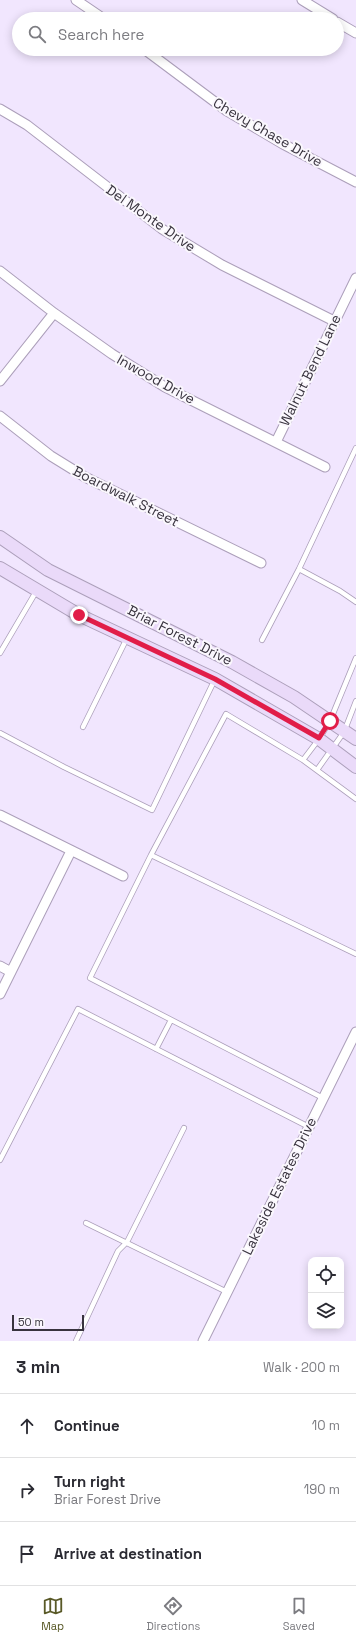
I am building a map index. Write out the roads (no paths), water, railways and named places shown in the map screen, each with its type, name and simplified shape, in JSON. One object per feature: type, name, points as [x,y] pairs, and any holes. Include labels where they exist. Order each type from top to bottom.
[{"type":"main road","name":"Briar Forest Drive","points":[[0,538],[48,570],[232,662],[294,697],[356,739]]},
{"type":"main road","name":"Briar Forest Drive","points":[[0,568],[79,615],[215,679],[319,738],[356,767]]},
{"type":"street","points":[[76,0],[94,12]]},
{"type":"street","points":[[302,0],[322,12]]},
{"type":"street","points":[[344,26],[356,33]]},
{"type":"street","name":"Chevy Chase Drive","points":[[153,56],[227,111],[283,144],[356,182]]},
{"type":"street","name":"Del Monte Drive","points":[[0,109],[27,125],[162,229],[222,265],[334,321]]},
{"type":"street","name":"Inwood Drive","points":[[0,271],[54,313],[112,354],[165,386],[325,467]]},
{"type":"street","name":"Walnut Bend Lane","points":[[276,442],[356,278]]},
{"type":"street","points":[[0,381],[54,313]]},
{"type":"street","name":"Boardwalk Street","points":[[0,416],[51,456],[85,477],[261,563]]},
{"type":"street","points":[[0,815],[123,876]]},
{"type":"street","points":[[0,994],[71,851]]},
{"type":"street","points":[[0,966],[11,972]]},
{"type":"street","name":"Lakeside Estates Drive","points":[[203,1341],[356,1032]]},
{"type":"lane","points":[[262,640],[299,569],[356,448]]},
{"type":"lane","points":[[299,569],[340,591],[356,602]]},
{"type":"lane","points":[[0,652],[37,590]]},
{"type":"lane","points":[[83,727],[127,638]]},
{"type":"lane","points":[[303,760],[330,721],[356,658]]},
{"type":"lane","points":[[0,733],[64,767],[152,810],[215,679]]},
{"type":"lane","points":[[317,770],[344,732],[356,702]]},
{"type":"lane","points":[[323,1098],[90,978],[151,855],[226,714],[303,760],[356,800]]},
{"type":"lane","points":[[151,855],[356,954]]},
{"type":"lane","points":[[0,1160],[78,1010],[309,1127]]},
{"type":"lane","points":[[156,1049],[171,1020]]},
{"type":"lane","points":[[76,1341],[118,1250],[127,1242],[184,1128]]},
{"type":"lane","points":[[86,1223],[227,1292]]}]
